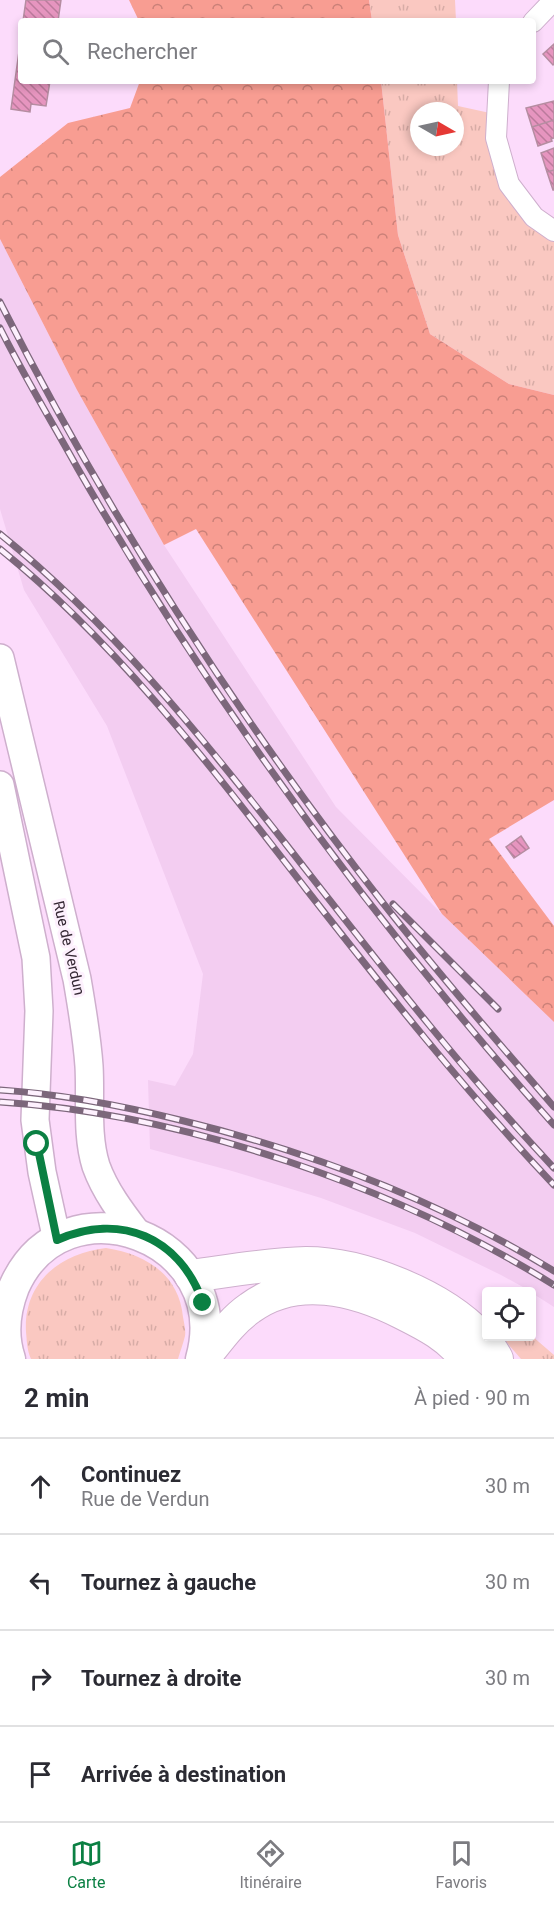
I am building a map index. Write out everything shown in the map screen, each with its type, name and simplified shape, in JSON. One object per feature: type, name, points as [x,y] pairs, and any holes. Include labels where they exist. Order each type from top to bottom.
[{"type":"highway","points":[[191,1276],[286,1264],[327,1264],[350,1268],[402,1287],[451,1312],[483,1338],[497,1359]]},
{"type":"highway","points":[[202,1359],[249,1308],[286,1291],[316,1288],[347,1291],[388,1306],[427,1326],[446,1339],[465,1359]]},
{"type":"main road","name":"Rue de Verdun","points":[[0,658],[77,979],[87,1033],[90,1128],[94,1156],[116,1206],[137,1233]]},
{"type":"main road","points":[[0,785],[36,958],[39,1011],[35,1120],[42,1173],[57,1240]]},
{"type":"main road","points":[[10,1359],[5,1334],[6,1315],[10,1297],[28,1264],[57,1240],[96,1228],[137,1233],[168,1250],[191,1276],[200,1296],[205,1318],[202,1359]]},
{"type":"street","points":[[536,19],[554,0]]},
{"type":"street","points":[[499,84],[496,138],[509,184],[534,217],[554,231]]},
{"type":"shaded area","points":[[0,239],[77,390],[164,545],[336,807],[554,1022],[554,1307],[536,1296],[536,1287],[523,1287],[415,1233],[321,1198],[150,1149],[148,1080],[175,1086],[193,1054],[203,974],[107,726],[24,590],[0,509]]},
{"type":"green space","points":[[129,0],[369,0],[372,18],[138,18]]},
{"type":"green space","points":[[369,0],[455,0],[456,18],[372,18]]},
{"type":"green space","points":[[139,84],[381,84],[398,235],[430,334],[509,384],[554,395],[554,800],[489,839],[554,926],[554,1022],[442,914],[196,529],[164,545],[77,390],[0,239],[0,177],[68,123],[130,108]]},
{"type":"green space","points":[[381,84],[457,84],[458,102],[410,102],[410,156],[464,156],[464,107],[490,113],[507,182],[554,233],[554,395],[509,384],[430,334],[398,235]]},
{"type":"green space","points":[[106,1248],[134,1255],[146,1261],[158,1269],[175,1289],[180,1302],[185,1331],[178,1359],[31,1359],[26,1332],[27,1315],[38,1285],[60,1264],[74,1256]]},
{"type":"green space","points":[[536,1339],[554,1355],[554,1359],[521,1359],[505,1341]]},
{"type":"building","points":[[26,0],[61,0],[58,18],[23,18]]},
{"type":"building","points":[[554,44],[554,64],[553,65],[543,54]]},
{"type":"building","points":[[18,59],[18,84],[50,84],[46,106],[31,104],[30,112],[11,109]]},
{"type":"building","points":[[554,101],[554,120],[532,127],[526,108]]},
{"type":"building","points":[[554,120],[554,138],[538,146],[532,127]]},
{"type":"building","points":[[554,148],[554,170],[547,172],[541,153]]},
{"type":"building","points":[[554,170],[554,190],[553,190],[547,172]]},
{"type":"building","points":[[521,836],[529,848],[514,858],[506,847]]},
{"type":"railway","points":[[0,302],[84,458],[177,612],[226,687],[329,833],[383,903],[446,981],[554,1107]]},
{"type":"railway","points":[[0,328],[78,469],[130,556],[240,727],[360,891],[487,1048],[554,1125]]},
{"type":"railway","points":[[0,534],[79,604],[186,720],[449,1049],[554,1168]]},
{"type":"railway","points":[[0,549],[44,586],[85,626],[163,710],[426,1040],[554,1185]]},
{"type":"railway","points":[[393,904],[498,1009]]},
{"type":"railway","points":[[0,1090],[93,1101],[139,1110],[280,1148],[328,1164],[421,1201],[554,1271]]},
{"type":"railway","points":[[0,1102],[71,1109],[143,1122],[215,1139],[288,1161],[358,1187],[427,1217],[492,1249],[554,1285]]},
{"type":"route","points":[[37,1144],[57,1240],[96,1228],[137,1233],[168,1250],[191,1276],[203,1303]]}]
